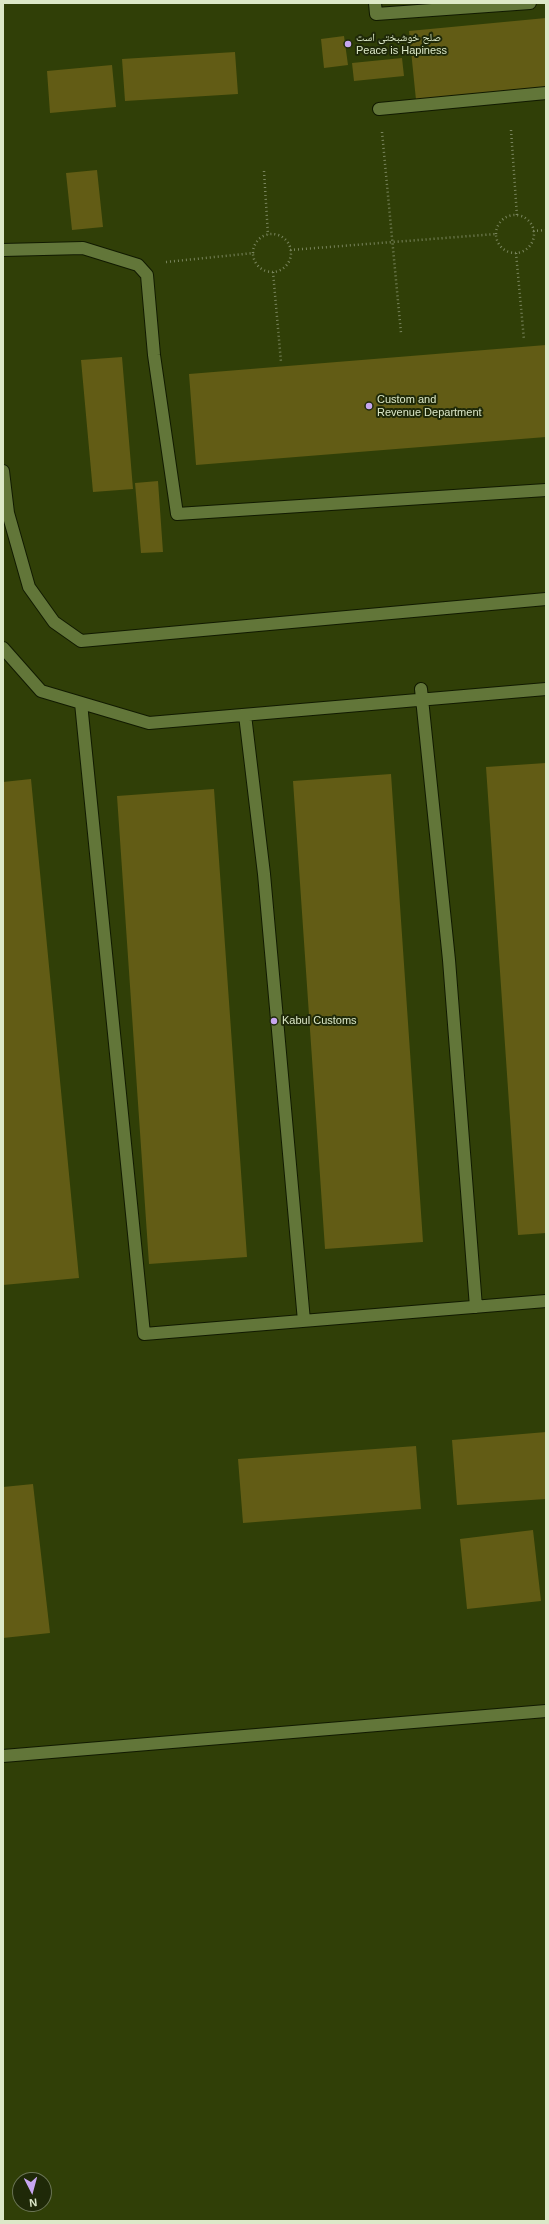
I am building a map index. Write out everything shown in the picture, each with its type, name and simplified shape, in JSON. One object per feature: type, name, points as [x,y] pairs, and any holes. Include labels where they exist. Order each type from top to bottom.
[{"type":"street","points":[[374,3],[376,14],[530,3]]},
{"type":"street","points":[[379,110],[546,93]]},
{"type":"street","points":[[3,250],[83,248],[138,265],[147,275],[154,355],[177,514],[546,490]]},
{"type":"street","points":[[3,471],[8,513],[29,587],[54,622],[81,641],[546,599]]},
{"type":"street","points":[[3,648],[41,691],[149,723],[245,715],[422,694],[546,688]]},
{"type":"street","points":[[422,694],[450,960],[476,1307]]},
{"type":"street","points":[[81,703],[144,1334],[546,1301]]},
{"type":"street","points":[[245,715],[264,874],[304,1321]]},
{"type":"street","points":[[3,1756],[546,1711]]},
{"type":"path","points":[[379,110],[401,333]]},
{"type":"path","points":[[511,130],[517,216]]},
{"type":"path","points":[[264,171],[268,235]]},
{"type":"path","points":[[517,216],[527,220],[534,231],[528,248],[516,253],[504,249],[499,244],[496,234],[497,227],[505,218],[517,216]]},
{"type":"path","points":[[534,231],[546,230]]},
{"type":"path","points":[[290,250],[496,234]]},
{"type":"path","points":[[268,235],[279,236],[285,239],[290,250],[290,256],[284,268],[273,272],[261,268],[256,263],[254,253],[258,242],[268,235]]},
{"type":"path","points":[[138,265],[254,253]]},
{"type":"path","points":[[516,253],[524,340]]},
{"type":"path","points":[[273,272],[282,362]]},
{"type":"shaded area","points":[[3,3],[546,3],[546,2221],[3,2221]]},
{"type":"building","points":[[546,18],[546,88],[416,100],[409,31]]},
{"type":"building","points":[[344,36],[348,65],[324,68],[321,39]]},
{"type":"building","points":[[235,52],[238,94],[125,101],[122,59]]},
{"type":"building","points":[[402,58],[404,76],[354,81],[352,63]]},
{"type":"building","points":[[112,65],[116,107],[50,113],[47,71]]},
{"type":"building","points":[[97,170],[103,227],[72,230],[66,173]]},
{"type":"building","name":"Custom and Revenue Department","points":[[546,345],[546,437],[196,465],[189,374]]},
{"type":"building","points":[[122,357],[133,489],[93,492],[81,360]]},
{"type":"building","points":[[158,481],[163,552],[141,553],[135,483]]},
{"type":"building","points":[[546,763],[546,1233],[518,1235],[486,767]]},
{"type":"building","points":[[391,774],[423,1242],[325,1249],[293,781]]},
{"type":"building","points":[[31,779],[79,1278],[3,1285],[3,782]]},
{"type":"building","points":[[214,789],[247,1257],[149,1264],[117,796]]},
{"type":"building","points":[[546,1432],[546,1499],[457,1505],[452,1440]]},
{"type":"building","points":[[416,1446],[421,1509],[243,1523],[238,1459]]},
{"type":"building","points":[[33,1484],[50,1633],[3,1638],[3,1487]]},
{"type":"building","points":[[533,1530],[541,1601],[467,1609],[460,1539]]},
{"type":"place","name":"صلح خوشبختی است Peace is Hapiness","points":[[348,44]]},
{"type":"place","name":"Custom and Revenue Department","points":[[369,406]]},
{"type":"place","name":"Kabul Customs","points":[[274,1021]]}]
